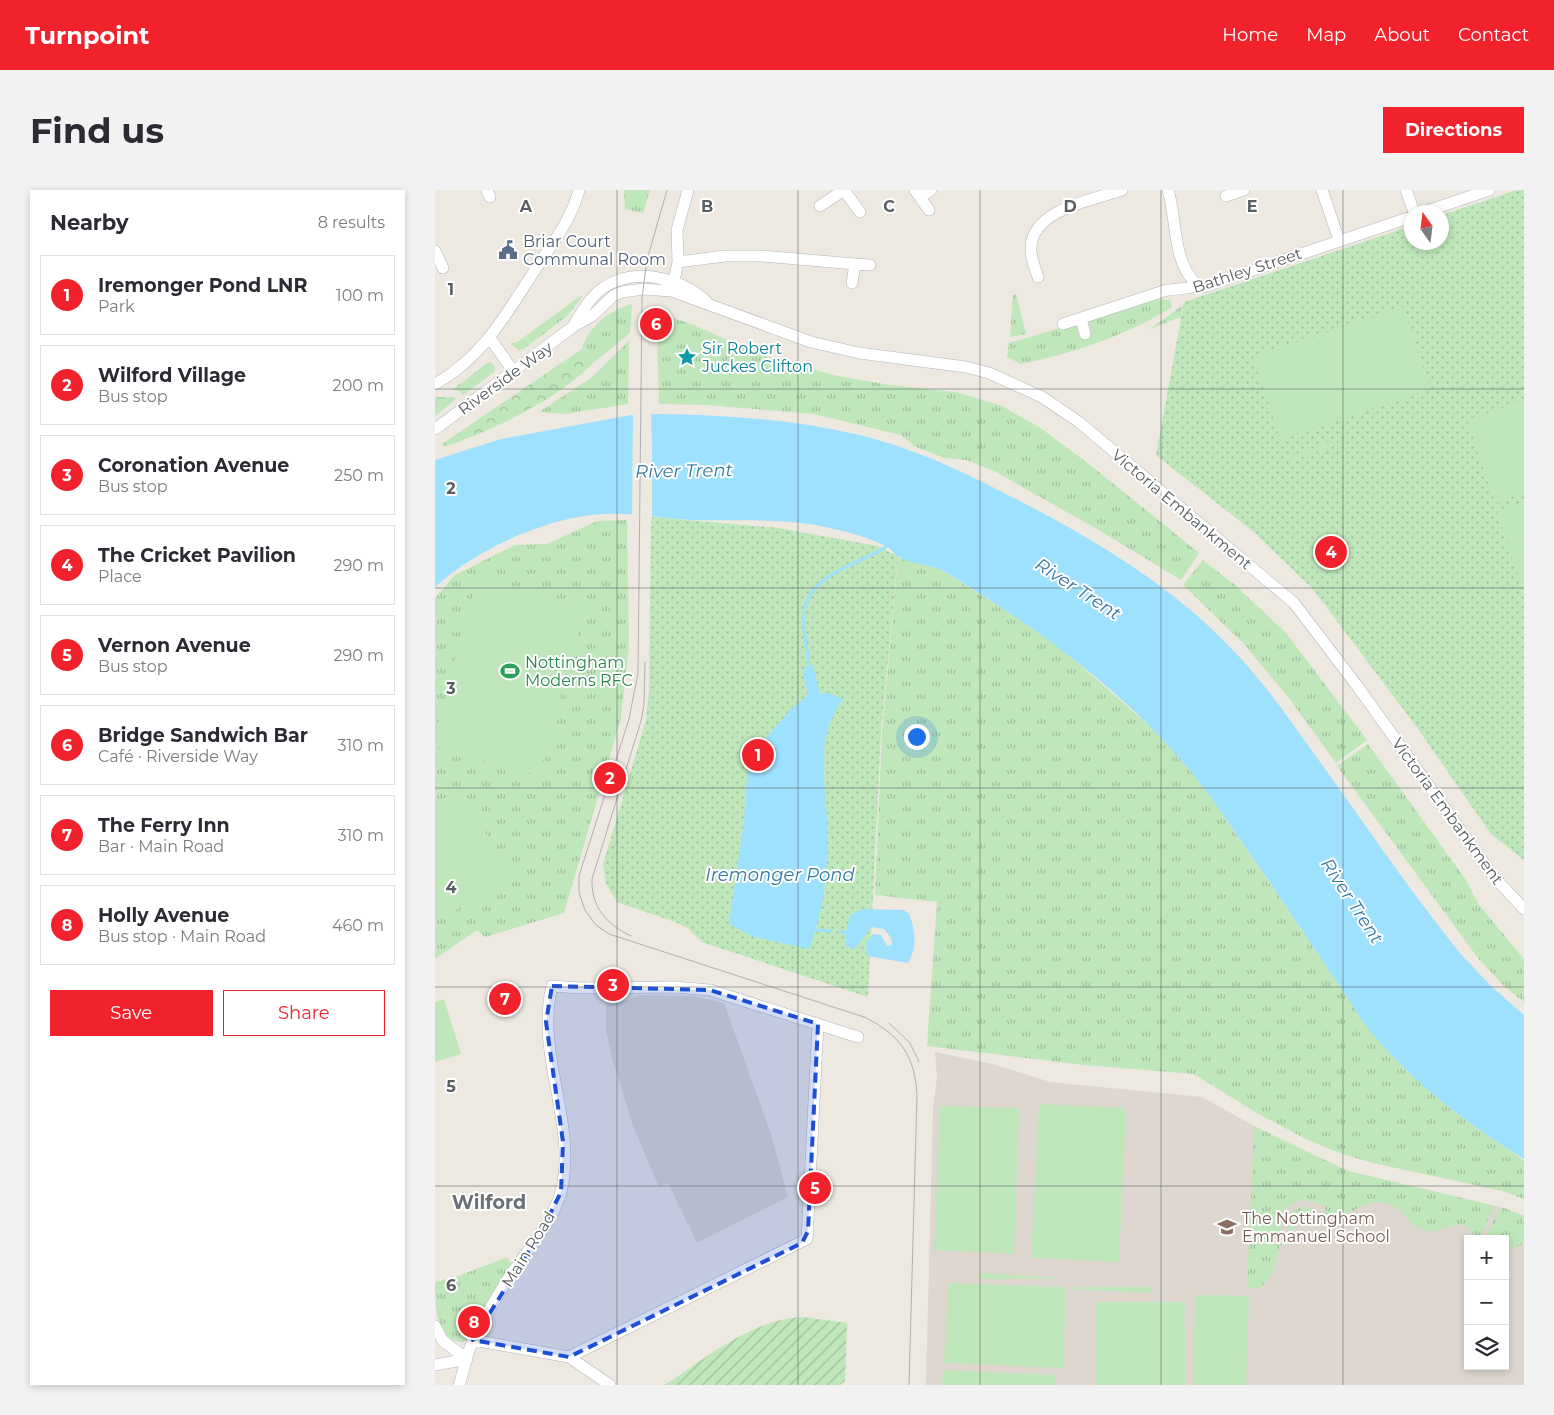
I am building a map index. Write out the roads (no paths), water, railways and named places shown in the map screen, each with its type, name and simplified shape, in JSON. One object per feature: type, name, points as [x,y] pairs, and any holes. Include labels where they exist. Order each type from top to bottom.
[{"type":"street","points":[[435,384],[466,363],[490,338],[563,230],[579,190]]},
{"type":"street","points":[[673,286],[678,262],[677,230],[688,190]]},
{"type":"street","points":[[820,206],[844,190],[860,212]]},
{"type":"street","points":[[929,210],[918,194],[931,190]]},
{"type":"street","points":[[1038,277],[1030,248],[1036,229],[1042,222],[1054,213],[1122,190]]},
{"type":"street","points":[[1168,190],[1180,252],[1189,276],[1197,285]]},
{"type":"street","points":[[1226,196],[1244,190]]},
{"type":"street","points":[[1322,190],[1339,240]]},
{"type":"street","points":[[1406,190],[1411,205]]},
{"type":"street","points":[[1445,205],[1489,190]]},
{"type":"street","name":"Bathley Street","points":[[1063,324],[1167,290],[1183,290],[1197,285],[1203,287],[1404,219]]},
{"type":"street","points":[[435,251],[443,268]]},
{"type":"street","points":[[678,262],[725,256],[761,256],[870,265]]},
{"type":"street","points":[[852,283],[855,264]]},
{"type":"street","name":"Riverside Way","points":[[435,429],[574,326],[594,296],[613,282],[644,277],[689,293]]},
{"type":"street","name":"Victoria Embankment","points":[[689,293],[694,301],[707,302],[764,326],[811,342],[859,353],[957,365],[989,373],[1042,397],[1079,422],[1295,603],[1358,687],[1494,877],[1524,909]]},
{"type":"street","points":[[1081,319],[1085,334]]},
{"type":"street","points":[[490,338],[513,372]]},
{"type":"street","name":"Main Road","points":[[459,1385],[473,1340],[508,1280],[543,1228],[561,1192],[563,1142],[546,1022],[552,986],[588,988],[674,987],[710,990],[818,1024]]},
{"type":"street","points":[[569,1357],[807,1239],[818,1024],[858,1037]]},
{"type":"street","points":[[435,1326],[443,1341],[467,1359]]},
{"type":"street","points":[[473,1340],[569,1357],[610,1385]]},
{"type":"street","points":[[435,1366],[467,1359]]},
{"type":"water","name":"River Trent","points":[[631,415],[707,415],[782,421],[855,434],[917,453],[977,479],[1080,534],[1142,573],[1199,617],[1250,669],[1292,722],[1404,880],[1460,953],[1489,984],[1524,1015],[1524,1159],[1445,1104],[1408,1072],[1368,1029],[1219,809],[1191,772],[1161,738],[1095,676],[1059,648],[1022,621],[945,572],[934,567],[904,560],[889,548],[863,537],[816,525],[770,521],[693,520],[603,514],[559,521],[513,537],[471,560],[435,587],[435,460],[501,439]]},
{"type":"water","name":"Iremonger Pond","points":[[813,666],[820,694],[829,693],[843,699],[830,723],[824,748],[823,771],[827,817],[825,884],[819,918],[809,949],[754,937],[729,924],[744,821],[747,776],[755,751],[792,708],[808,695],[803,672],[805,667]]},
{"type":"water","points":[[861,909],[904,910],[909,914],[915,939],[908,963],[867,956],[866,943],[873,934],[881,935],[887,946],[892,945],[891,938],[884,929],[871,927],[855,949],[846,946],[846,933],[850,916]]},
{"type":"waterway","points":[[809,666],[804,616],[807,602],[814,590],[823,580],[835,572],[886,547]]},
{"type":"waterway","points":[[816,930],[831,931]]},
{"type":"waterway","points":[[841,932],[846,932]]},
{"type":"tram line","points":[[667,190],[647,260],[642,297],[638,673],[629,719],[579,876],[579,893],[585,910],[596,925],[609,934],[864,1017],[887,1031],[903,1047],[913,1068],[917,1095],[909,1385]]},
{"type":"tram line","points":[[631,936],[622,932],[602,914],[594,898],[592,879],[641,721],[644,705],[645,662]]},
{"type":"tram line","points":[[889,1023],[910,1043],[919,1062]]},
{"type":"place","name":"Briar Court Communal Room","points":[[508,250]]},
{"type":"place","name":"Bridge Sandwich Bar","points":[[656,324]]},
{"type":"place","name":"Sir Robert Juckes Clifton","points":[[687,357]]},
{"type":"place","name":"The Cricket Pavilion","points":[[1331,552]]},
{"type":"place","name":"Nottingham Moderns RFC","points":[[510,671]]},
{"type":"place","name":"Iremonger Pond LNR","points":[[758,755]]},
{"type":"place","name":"Wilford Village","points":[[610,778]]},
{"type":"place","name":"Coronation Avenue","points":[[613,985]]},
{"type":"place","name":"The Ferry Inn","points":[[505,999]]},
{"type":"place","name":"Vernon Avenue","points":[[815,1188]]},
{"type":"place","name":"The Nottingham Emmanuel School","points":[[1227,1227]]},
{"type":"place","name":"Holly Avenue","points":[[474,1322]]},
{"type":"district","name":"Wilford","points":[[489,1202]]}]
